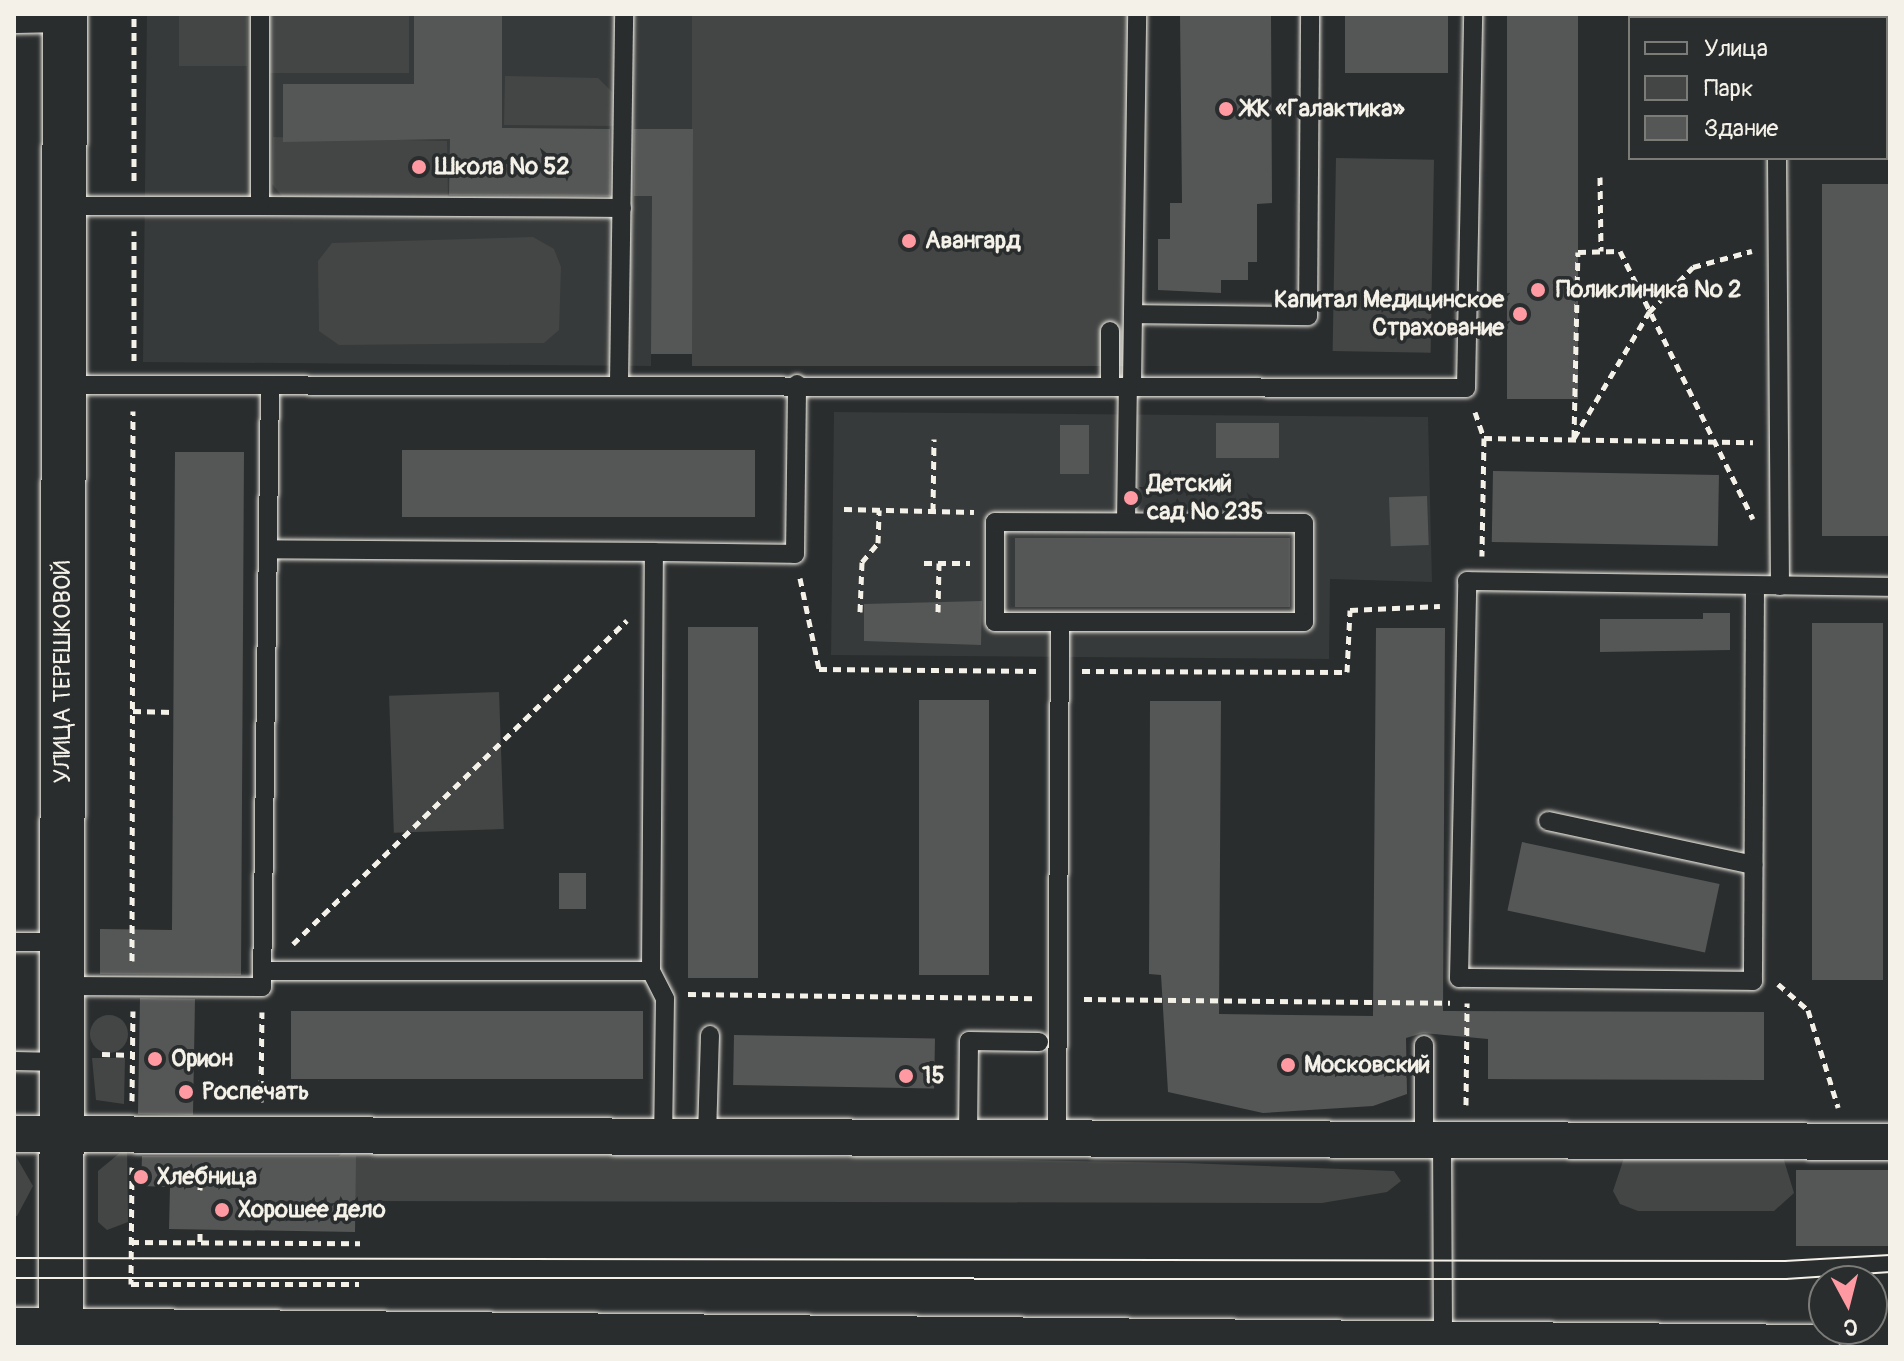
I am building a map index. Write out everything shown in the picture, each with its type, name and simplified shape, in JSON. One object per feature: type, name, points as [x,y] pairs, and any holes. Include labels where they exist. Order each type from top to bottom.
[{"type":"main road","name":"УЛИЦА ТЕРЕШКОВОЙ","points":[[61,1331],[61,1134],[77,1058],[61,986],[65,19]]},
{"type":"main road","points":[[14,1330],[973,1343],[1817,1347]]},
{"type":"street","points":[[14,1134],[1057,1138],[1444,1134],[1890,1142]]},
{"type":"lane","points":[[260,14],[260,206]]},
{"type":"lane","points":[[619,383],[624,14]]},
{"type":"lane","points":[[1126,522],[1123,385],[1133,314],[1137,14]]},
{"type":"lane","points":[[1133,314],[1308,316],[1310,14]]},
{"type":"lane","points":[[65,385],[619,383],[1466,388],[1473,14]]},
{"type":"lane","points":[[14,24],[65,19]]},
{"type":"lane","points":[[1777,160],[1780,578]]},
{"type":"lane","points":[[65,206],[622,208]]},
{"type":"lane","points":[[1110,331],[1123,385]]},
{"type":"lane","points":[[268,549],[795,554],[797,384]]},
{"type":"lane","points":[[262,979],[270,385]]},
{"type":"lane","points":[[995,522],[1304,523],[1304,622],[995,622],[995,522]]},
{"type":"lane","points":[[654,552],[651,971],[663,994],[663,1135]]},
{"type":"lane","points":[[1755,586],[1753,981],[1459,978],[1467,581],[1755,586],[1780,578],[1890,587]]},
{"type":"lane","points":[[1057,1138],[1060,622]]},
{"type":"lane","points":[[1548,821],[1753,865]]},
{"type":"lane","points":[[14,942],[62,942]]},
{"type":"lane","points":[[61,986],[132,987],[262,979],[651,971]]},
{"type":"lane","points":[[707,1136],[710,1035]]},
{"type":"lane","points":[[968,1137],[969,1041],[1039,1042]]},
{"type":"lane","points":[[1424,1045],[1444,1134],[1443,1344]]},
{"type":"lane","points":[[14,1061],[77,1058]]},
{"type":"path","points":[[134,14],[131,1284],[359,1284]]},
{"type":"path","points":[[1600,177],[1601,251]]},
{"type":"path","points":[[1574,438],[1649,312],[1693,267],[1776,245]]},
{"type":"path","points":[[1574,438],[1578,252],[1620,251],[1780,578]]},
{"type":"path","points":[[1466,388],[1484,438],[1481,581]]},
{"type":"path","points":[[1484,438],[1778,443]]},
{"type":"path","points":[[933,511],[934,439]]},
{"type":"path","points":[[844,509],[985,512],[995,522]]},
{"type":"path","points":[[860,612],[862,562],[878,543],[879,510]]},
{"type":"path","points":[[795,554],[819,669],[1059,671]]},
{"type":"path","points":[[924,563],[995,563]]},
{"type":"path","points":[[938,612],[939,563]]},
{"type":"path","points":[[260,1114],[262,979],[366,880],[610,631],[653,604]]},
{"type":"path","points":[[133,711],[173,712]]},
{"type":"path","points":[[1444,1134],[1467,1003],[1467,978]]},
{"type":"path","points":[[1753,981],[1776,982],[1808,1010],[1843,1123]]},
{"type":"path","points":[[663,994],[1467,1003]]},
{"type":"path","points":[[77,1058],[133,1055]]},
{"type":"path","points":[[200,1229],[200,1242]]},
{"type":"path","points":[[131,1242],[360,1243]]},
{"type":"shaded area","name":"Школа № 52","points":[[147,14],[692,14],[692,354],[651,354],[651,366],[143,362]]},
{"type":"shaded area","name":"Детский сад № 235","points":[[834,412],[1428,417],[1432,582],[1330,579],[1329,659],[831,655]]},
{"type":"green space","points":[[179,14],[247,14],[247,66],[179,66]]},
{"type":"green space","points":[[270,14],[409,14],[409,73],[270,73]]},
{"type":"green space","name":"Авангард","points":[[692,14],[1128,14],[1128,366],[692,366]]},
{"type":"green space","points":[[505,76],[598,78],[612,92],[614,126],[504,125]]},
{"type":"green space","points":[[273,137],[447,141],[448,197],[282,196],[272,184]]},
{"type":"green space","points":[[1336,158],[1434,160],[1431,353],[1333,351]]},
{"type":"green space","points":[[533,237],[554,249],[561,267],[559,330],[544,343],[339,345],[319,331],[318,261],[332,243]]},
{"type":"green space","points":[[499,692],[504,829],[394,833],[389,696]]},
{"type":"green space","points":[[109,1015],[123,1020],[128,1034],[123,1048],[109,1053],[95,1048],[90,1034],[95,1020]]},
{"type":"green space","points":[[92,1058],[125,1058],[124,1104],[96,1100]]},
{"type":"green space","points":[[127,1147],[128,1222],[107,1230],[98,1222],[98,1171]]},
{"type":"green space","points":[[362,1148],[1185,1163],[1394,1171],[1401,1181],[1387,1192],[1322,1203],[347,1201],[329,1165],[344,1151]]},
{"type":"green space","points":[[14,1153],[33,1186],[17,1216],[14,1216]]},
{"type":"green space","points":[[1783,1157],[1794,1193],[1774,1211],[1638,1211],[1620,1204],[1613,1191],[1624,1158]]},
{"type":"building","points":[[414,14],[502,14],[502,128],[610,129],[610,196],[449,195],[450,139],[283,142],[283,84],[414,84]]},
{"type":"building","name":"ЖК «Галактика»","points":[[1180,14],[1271,14],[1272,203],[1257,204],[1257,262],[1248,262],[1248,280],[1221,280],[1221,293],[1158,290],[1158,239],[1170,239],[1170,203],[1182,203]]},
{"type":"building","points":[[1345,14],[1448,14],[1448,73],[1345,73]]},
{"type":"building","name":"Поликлиника № 2","points":[[1507,14],[1578,14],[1578,399],[1507,399]]},
{"type":"building","points":[[634,129],[693,129],[692,354],[651,354],[652,196],[634,196]]},
{"type":"building","points":[[1822,184],[1890,184],[1890,536],[1822,536]]},
{"type":"building","points":[[1216,423],[1279,423],[1279,458],[1216,458]]},
{"type":"building","points":[[1060,425],[1089,425],[1089,474],[1060,474]]},
{"type":"building","points":[[402,450],[755,450],[755,517],[402,517]]},
{"type":"building","points":[[175,452],[244,452],[241,975],[100,974],[100,929],[172,930]]},
{"type":"building","points":[[1493,471],[1719,475],[1718,546],[1492,542]]},
{"type":"building","points":[[1427,496],[1429,545],[1391,546],[1389,497]]},
{"type":"building","points":[[1015,538],[1290,538],[1290,607],[1015,607]]},
{"type":"building","points":[[982,601],[981,645],[864,641],[864,604]]},
{"type":"building","points":[[1703,613],[1730,613],[1730,650],[1600,652],[1600,619],[1703,619]]},
{"type":"building","points":[[1812,623],[1883,623],[1883,980],[1812,980]]},
{"type":"building","points":[[688,627],[758,627],[758,978],[688,978]]},
{"type":"building","points":[[1376,628],[1445,628],[1443,1011],[1764,1012],[1764,1080],[1488,1079],[1488,1039],[1423,1033],[1406,1038],[1407,1094],[1373,1106],[1263,1113],[1168,1092],[1161,975],[1149,974],[1150,701],[1221,701],[1219,1014],[1373,1016]]},
{"type":"building","points":[[919,700],[989,700],[989,975],[919,975]]},
{"type":"building","points":[[1522,842],[1720,884],[1705,952],[1507,910]]},
{"type":"building","points":[[559,873],[586,873],[586,909],[559,909]]},
{"type":"building","points":[[140,998],[195,999],[193,1115],[138,1114]]},
{"type":"building","points":[[291,1011],[643,1011],[643,1079],[291,1079]]},
{"type":"building","points":[[734,1035],[935,1039],[934,1089],[733,1085]]},
{"type":"building","points":[[142,1156],[356,1156],[355,1232],[169,1229],[170,1187],[141,1186]]},
{"type":"building","points":[[1796,1170],[1890,1170],[1890,1246],[1796,1246]]},
{"type":"tram line","points":[[14,1258],[1785,1261],[1890,1255]]},
{"type":"tram line","points":[[14,1278],[1787,1279],[1890,1272]]},
{"type":"place","name":"ЖК «Галактика»","points":[[1226,109]]},
{"type":"place","name":"Школа № 52","points":[[419,167]]},
{"type":"place","name":"Авангард","points":[[909,241]]},
{"type":"place","name":"Поликлиника № 2","points":[[1538,290]]},
{"type":"place","name":"Капитал Медицинское Страхование","points":[[1520,314]]},
{"type":"place","name":"Детский сад № 235","points":[[1131,498]]},
{"type":"place","name":"Орион","points":[[155,1059]]},
{"type":"place","name":"Московский","points":[[1288,1065]]},
{"type":"place","name":"15","points":[[906,1076]]},
{"type":"place","name":"Роспечать","points":[[186,1092]]},
{"type":"place","name":"Хлебница","points":[[141,1177]]},
{"type":"place","name":"Хорошее дело","points":[[222,1210]]}]
